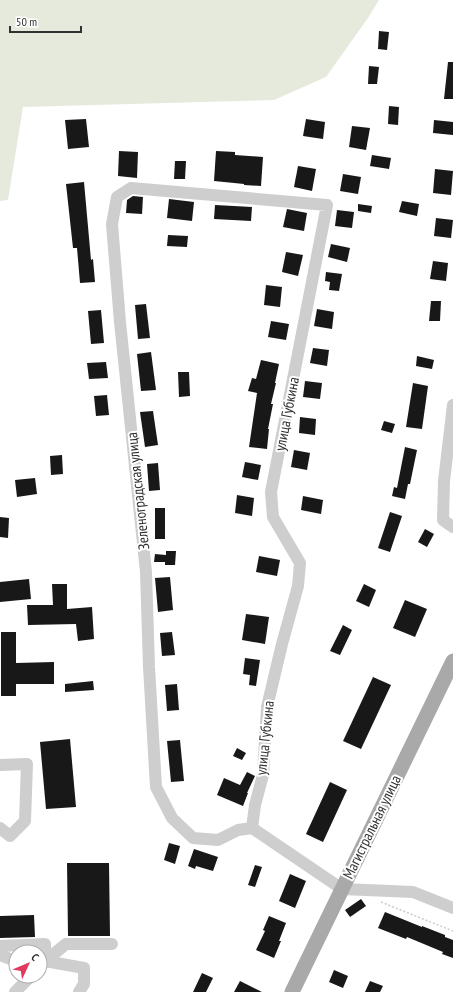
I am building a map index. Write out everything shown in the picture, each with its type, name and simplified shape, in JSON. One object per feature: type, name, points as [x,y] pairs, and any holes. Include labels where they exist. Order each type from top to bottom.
[{"type":"main road","name":"Магистральная улица","points":[[292,992],[453,661]]},
{"type":"street","name":"улица Губкина","points":[[117,197],[131,188],[327,205],[271,492],[273,517],[300,563],[298,586],[267,707],[262,775],[252,828]]},
{"type":"street","name":"Зеленоградская улица","points":[[117,197],[112,224],[120,322],[146,572],[149,667],[156,787],[172,818],[193,838],[218,840],[238,830],[252,828]]},
{"type":"street","points":[[453,405],[444,480],[443,520],[453,527]]},
{"type":"street","points":[[0,765],[27,764],[25,821],[10,836],[0,828]]},
{"type":"street","points":[[252,828],[342,889],[412,892],[453,908]]},
{"type":"street","points":[[48,958],[66,944],[112,944]]},
{"type":"street","points":[[48,964],[84,968],[84,984],[79,992]]},
{"type":"street","points":[[15,992],[23,984]]},
{"type":"path","points":[[379,901],[453,931]]},
{"type":"shaded area","points":[[0,0],[379,0],[326,77],[274,100],[23,107],[8,200],[0,201]]},
{"type":"building","points":[[379,31],[389,32],[387,50],[378,49]]},
{"type":"building","points":[[448,62],[453,62],[453,99],[444,99]]},
{"type":"building","points":[[369,66],[379,67],[377,84],[368,84]]},
{"type":"building","points":[[389,106],[399,107],[398,125],[388,124]]},
{"type":"building","points":[[86,119],[89,147],[68,149],[65,120]]},
{"type":"building","points":[[306,119],[325,122],[323,139],[303,136]]},
{"type":"building","points":[[434,120],[453,122],[453,135],[433,133]]},
{"type":"building","points":[[352,126],[370,128],[366,150],[349,147]]},
{"type":"building","points":[[119,151],[138,152],[137,178],[118,176]]},
{"type":"building","points":[[216,151],[235,152],[235,155],[263,157],[261,186],[214,181]]},
{"type":"building","points":[[372,155],[391,158],[389,169],[370,166]]},
{"type":"building","points":[[175,161],[186,161],[185,179],[174,179]]},
{"type":"building","points":[[298,166],[316,169],[312,191],[294,187]]},
{"type":"building","points":[[435,169],[453,171],[451,195],[433,193]]},
{"type":"building","points":[[343,174],[361,177],[358,194],[340,191]]},
{"type":"building","points":[[84,182],[91,260],[93,259],[95,282],[80,283],[77,248],[73,248],[66,184]]},
{"type":"building","points":[[133,196],[143,197],[142,214],[126,213],[127,200]]},
{"type":"building","points":[[169,199],[194,202],[192,221],[167,218]]},
{"type":"building","points":[[402,201],[419,204],[417,216],[399,212]]},
{"type":"building","points":[[358,204],[372,206],[371,213],[358,211]]},
{"type":"building","points":[[215,205],[252,207],[251,221],[214,219]]},
{"type":"building","points":[[287,209],[307,213],[304,231],[283,227]]},
{"type":"building","points":[[337,210],[354,212],[352,228],[335,226]]},
{"type":"building","points":[[436,218],[453,220],[451,238],[434,236]]},
{"type":"building","points":[[168,235],[188,236],[187,247],[167,246]]},
{"type":"building","points":[[331,244],[350,248],[347,262],[328,257]]},
{"type":"building","points":[[286,252],[303,255],[298,276],[282,272]]},
{"type":"building","points":[[433,261],[448,263],[446,281],[430,279]]},
{"type":"building","points":[[326,272],[342,274],[339,291],[329,290],[330,282],[325,281]]},
{"type":"building","points":[[266,285],[282,287],[280,307],[264,305]]},
{"type":"building","points":[[431,301],[441,301],[440,321],[429,321]]},
{"type":"building","points":[[146,304],[150,338],[138,339],[135,305]]},
{"type":"building","points":[[317,309],[334,312],[332,329],[314,326]]},
{"type":"building","points":[[101,310],[104,343],[91,344],[88,311]]},
{"type":"building","points":[[271,321],[289,324],[286,340],[268,337]]},
{"type":"building","points":[[313,348],[329,350],[327,366],[310,363]]},
{"type":"building","points":[[151,352],[156,390],[141,391],[137,354]]},
{"type":"building","points":[[417,356],[434,360],[432,369],[416,366]]},
{"type":"building","points":[[261,360],[279,364],[271,404],[273,404],[268,429],[267,449],[249,447],[257,393],[248,391],[252,378],[256,379]]},
{"type":"building","points":[[106,362],[108,378],[89,379],[87,363]]},
{"type":"building","points":[[178,372],[189,372],[190,396],[179,397]]},
{"type":"building","points":[[305,381],[322,383],[320,399],[303,397]]},
{"type":"building","points":[[413,383],[428,386],[422,429],[406,427]]},
{"type":"building","points":[[107,395],[109,415],[96,416],[94,396]]},
{"type":"building","points":[[153,411],[158,445],[145,447],[140,412]]},
{"type":"building","points":[[300,417],[316,419],[315,435],[299,433]]},
{"type":"building","points":[[384,421],[395,424],[392,433],[381,430]]},
{"type":"building","points":[[405,447],[417,450],[410,484],[408,484],[405,499],[392,496],[394,487],[397,488]]},
{"type":"building","points":[[294,450],[310,453],[307,470],[291,467]]},
{"type":"building","points":[[62,455],[63,474],[51,475],[50,456]]},
{"type":"building","points":[[245,462],[261,465],[258,480],[242,477]]},
{"type":"building","points":[[158,463],[160,490],[149,491],[147,464]]},
{"type":"building","points":[[35,478],[37,494],[17,497],[15,480]]},
{"type":"building","points":[[237,495],[254,498],[252,516],[235,513]]},
{"type":"building","points":[[303,496],[323,500],[321,514],[301,510]]},
{"type":"building","points":[[155,508],[165,508],[165,539],[155,539]]},
{"type":"building","points":[[390,512],[402,516],[390,552],[378,548]]},
{"type":"building","points":[[0,517],[9,518],[8,538],[0,537]]},
{"type":"building","points":[[425,529],[434,534],[427,547],[418,542]]},
{"type":"building","points":[[166,551],[176,551],[175,565],[165,565],[165,562],[154,562],[155,554],[166,555]]},
{"type":"building","points":[[259,556],[280,560],[277,576],[256,572]]},
{"type":"building","points":[[170,577],[173,610],[158,612],[155,578]]},
{"type":"building","points":[[29,579],[31,599],[0,602],[0,582]]},
{"type":"building","points":[[52,584],[67,584],[67,609],[92,607],[94,639],[78,641],[76,624],[28,625],[27,605],[53,605]]},
{"type":"building","points":[[364,584],[376,590],[369,607],[356,601]]},
{"type":"building","points":[[405,600],[427,609],[415,637],[393,628]]},
{"type":"building","points":[[246,614],[269,617],[265,644],[242,640]]},
{"type":"building","points":[[343,625],[352,630],[340,655],[330,651]]},
{"type":"building","points":[[1,632],[16,632],[16,663],[54,662],[54,684],[16,684],[16,696],[1,696]]},
{"type":"building","points":[[172,632],[175,655],[162,656],[160,633]]},
{"type":"building","points":[[245,658],[260,660],[256,686],[249,685],[250,675],[243,674]]},
{"type":"building","points":[[373,677],[391,685],[361,749],[343,741]]},
{"type":"building","points":[[93,681],[94,690],[65,692],[65,684]]},
{"type":"building","points":[[177,684],[179,710],[167,711],[165,685]]},
{"type":"building","points":[[70,739],[76,807],[46,809],[40,742]]},
{"type":"building","points":[[180,740],[184,781],[171,782],[167,741]]},
{"type":"building","points":[[237,748],[246,753],[242,760],[233,756]]},
{"type":"building","points":[[247,772],[255,776],[243,806],[217,795],[224,778],[240,785]]},
{"type":"building","points":[[330,782],[347,790],[323,842],[306,834]]},
{"type":"building","points":[[169,843],[180,846],[175,864],[164,860]]},
{"type":"building","points":[[194,849],[218,857],[213,871],[196,866],[195,869],[188,866]]},
{"type":"building","points":[[67,863],[109,863],[110,936],[68,936]]},
{"type":"building","points":[[255,865],[262,867],[255,887],[248,885]]},
{"type":"building","points":[[290,874],[306,881],[295,908],[279,901]]},
{"type":"building","points":[[361,899],[366,906],[350,917],[345,910]]},
{"type":"building","points":[[385,912],[445,935],[445,937],[453,940],[453,958],[442,954],[443,952],[407,937],[406,939],[378,928]]},
{"type":"building","points":[[34,915],[35,937],[0,938],[0,916]]},
{"type":"building","points":[[269,916],[286,923],[274,958],[256,950],[265,931],[263,930]]},
{"type":"building","points":[[334,970],[348,976],[343,988],[329,982]]},
{"type":"building","points":[[202,973],[213,978],[206,992],[193,992]]},
{"type":"building","points":[[240,981],[262,992],[234,992]]},
{"type":"building","points":[[370,981],[383,986],[380,992],[365,992]]}]
